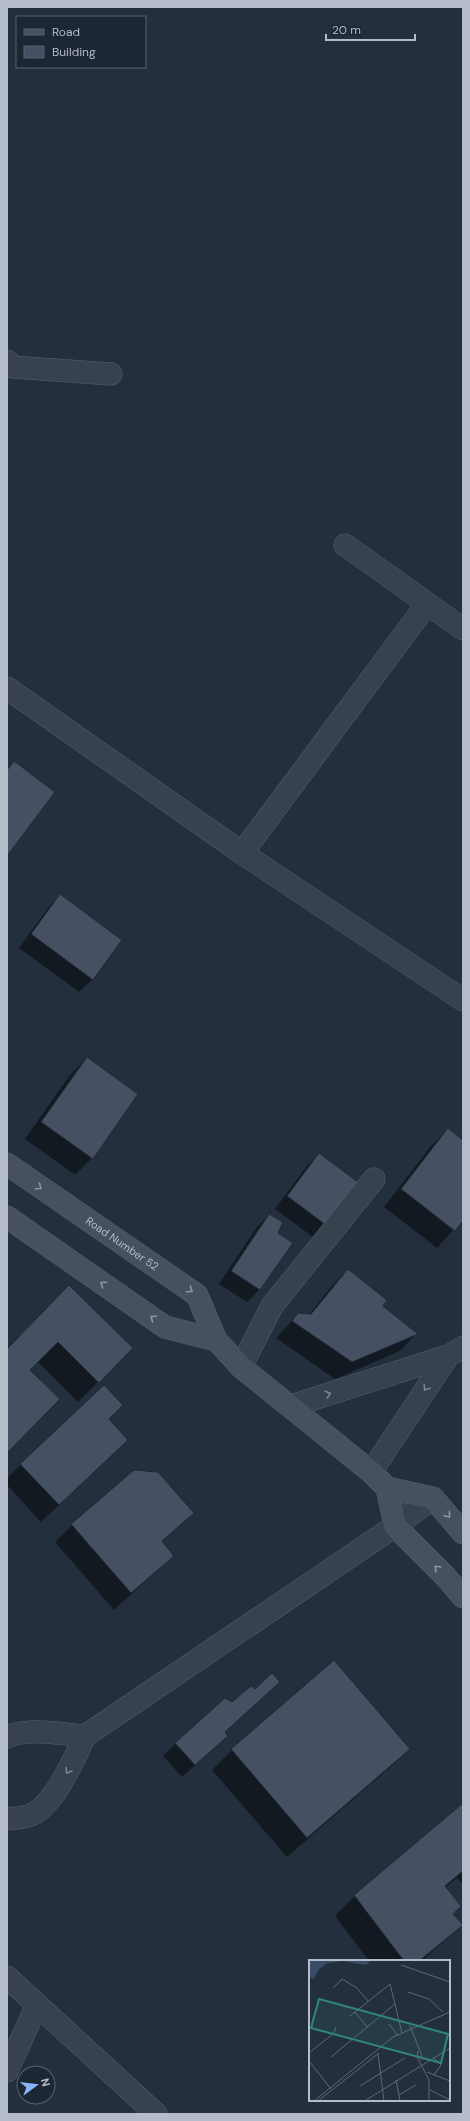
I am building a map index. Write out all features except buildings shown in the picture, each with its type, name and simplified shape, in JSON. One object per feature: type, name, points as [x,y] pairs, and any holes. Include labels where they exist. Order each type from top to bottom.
[{"type":"main road","name":"Road Number 52","points":[[7,1164],[197,1295],[216,1340],[241,1367],[371,1472],[387,1488]]},
{"type":"main road","points":[[7,1217],[165,1327],[216,1340]]},
{"type":"main road","points":[[463,1533],[433,1498],[387,1488],[395,1526],[446,1576],[463,1596]]},
{"type":"street","points":[[7,361],[13,367],[111,374]]},
{"type":"street","points":[[345,545],[463,629]]},
{"type":"street","points":[[242,853],[427,604]]},
{"type":"street","points":[[7,688],[242,853],[463,1000]]},
{"type":"street","points":[[241,1367],[272,1306],[374,1179]]},
{"type":"street","points":[[291,1406],[455,1351]]},
{"type":"street","points":[[371,1472],[455,1351]]},
{"type":"street","points":[[7,1819],[32,1814],[49,1799],[68,1772],[85,1736],[395,1526],[433,1498]]},
{"type":"street","points":[[7,1737],[15,1734],[49,1732],[85,1736]]},
{"type":"street","points":[[7,1977],[156,2114]]},
{"type":"street","points":[[7,2071],[38,2005]]}]
